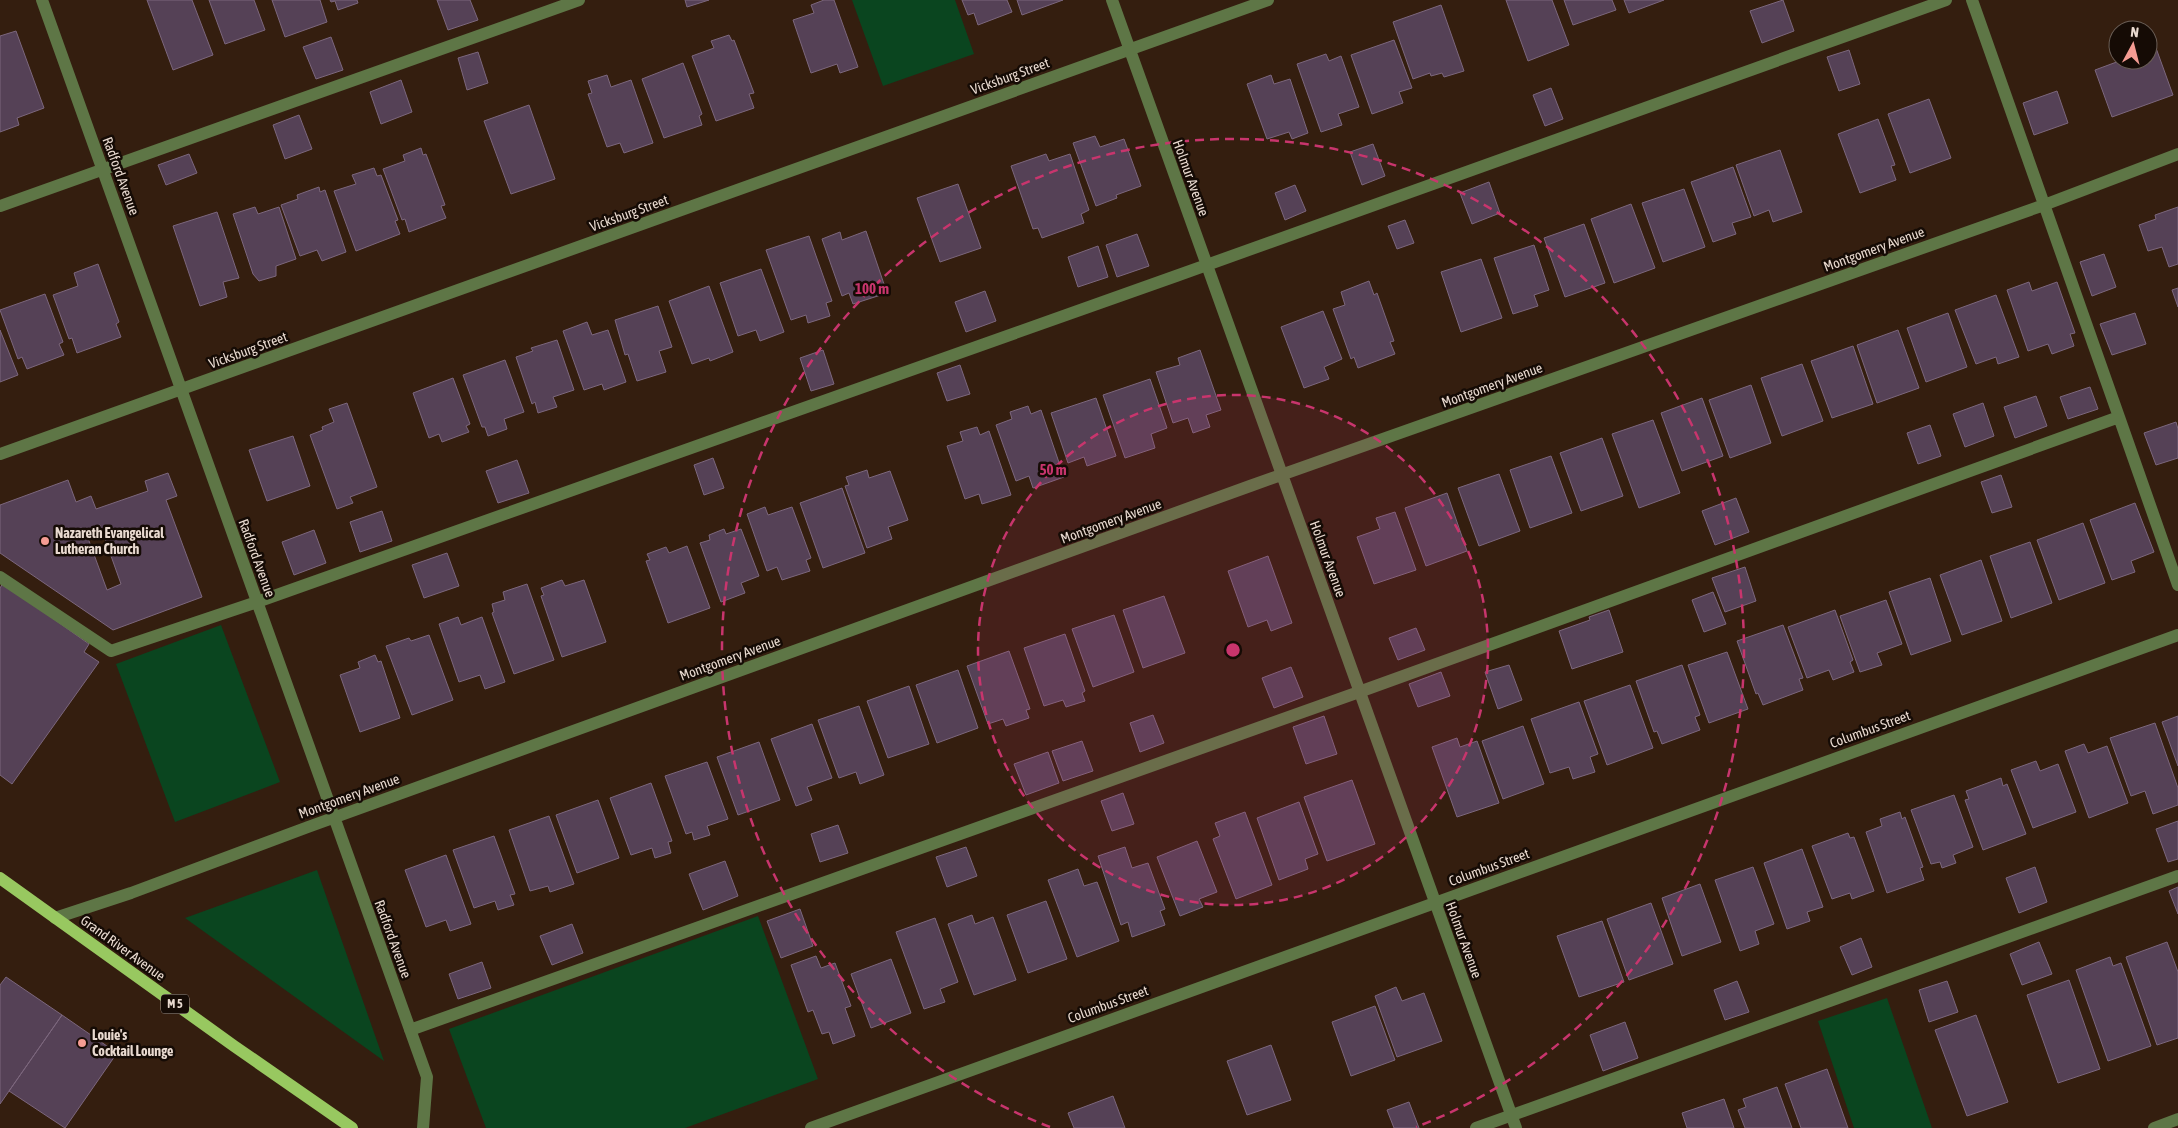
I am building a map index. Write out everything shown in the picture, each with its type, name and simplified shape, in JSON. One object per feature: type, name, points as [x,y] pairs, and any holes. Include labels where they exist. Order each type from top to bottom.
[{"type":"main road","name":"Grand River Avenue","points":[[0,878],[352,1128]]},
{"type":"street","name":"Radford Avenue","points":[[42,0],[427,1077],[423,1128]]},
{"type":"street","points":[[0,206],[580,0]]},
{"type":"street","name":"Holmur Avenue","points":[[1112,0],[1516,1128]]},
{"type":"street","name":"Vicksburg Street","points":[[0,454],[1268,0]]},
{"type":"street","points":[[0,577],[111,651],[257,602],[1946,0]]},
{"type":"street","points":[[1972,0],[2178,585]]},
{"type":"street","name":"Montgomery Avenue","points":[[55,918],[131,893],[1282,475],[2044,205],[2178,154]]},
{"type":"street","points":[[410,1030],[1359,692],[2119,417]]},
{"type":"street","name":"Columbus Street","points":[[811,1128],[2178,635]]},
{"type":"street","points":[[1476,1128],[2178,876]]},
{"type":"street","points":[[2154,1128],[2178,1119]]},
{"type":"green space","points":[[852,0],[955,0],[974,54],[883,86]]},
{"type":"green space","points":[[221,625],[280,782],[175,822],[116,664]]},
{"type":"green space","points":[[317,870],[384,1061],[185,918]]},
{"type":"green space","points":[[758,916],[818,1079],[685,1128],[486,1128],[449,1029]]},
{"type":"green space","points":[[1887,998],[1932,1128],[1854,1128],[1818,1021]]},
{"type":"building","points":[[147,0],[192,0],[213,55],[173,70]]},
{"type":"building","points":[[209,0],[254,0],[265,30],[225,44]]},
{"type":"building","points":[[272,0],[320,0],[327,22],[285,37]]},
{"type":"building","points":[[330,0],[357,0],[358,3],[338,10],[335,1],[331,2]]},
{"type":"building","points":[[437,0],[470,0],[478,20],[448,30]]},
{"type":"building","points":[[685,0],[709,0],[687,7]]},
{"type":"building","points":[[824,0],[834,0],[858,67],[840,73],[837,64],[811,73],[793,20],[814,13],[811,5]]},
{"type":"building","points":[[962,0],[1007,0],[1012,12],[978,25],[974,13],[968,15]]},
{"type":"building","points":[[1017,0],[1063,0],[1022,15]]},
{"type":"building","points":[[1506,0],[1552,0],[1569,45],[1528,61]]},
{"type":"building","points":[[1564,0],[1612,0],[1616,10],[1573,25]]},
{"type":"building","points":[[1624,0],[1664,0],[1629,13]]},
{"type":"building","points":[[1783,0],[1794,31],[1762,43],[1750,11]]},
{"type":"building","points":[[1441,5],[1464,71],[1444,77],[1442,73],[1431,76],[1430,73],[1413,79],[1393,22]]},
{"type":"building","points":[[16,31],[44,108],[17,118],[19,125],[0,132],[0,36]]},
{"type":"building","points":[[729,35],[732,41],[734,40],[754,93],[749,94],[754,108],[716,121],[692,56],[714,48],[711,41]]},
{"type":"building","points":[[331,37],[343,70],[316,79],[303,47]]},
{"type":"building","points":[[1394,40],[1412,88],[1399,92],[1403,103],[1372,114],[1351,55]]},
{"type":"building","points":[[1849,50],[1860,84],[1839,91],[1827,57]]},
{"type":"building","points":[[478,52],[488,83],[467,90],[458,58]]},
{"type":"building","points":[[1326,54],[1329,61],[1341,56],[1359,107],[1338,114],[1342,125],[1321,132],[1297,64]]},
{"type":"building","points":[[2158,54],[2173,95],[2112,117],[2095,70],[2108,65],[2108,70],[2158,70]]},
{"type":"building","points":[[683,63],[702,114],[699,116],[702,125],[664,138],[642,79]]},
{"type":"building","points":[[607,75],[611,87],[631,80],[653,143],[624,153],[620,143],[607,147],[588,94],[592,93],[588,81]]},
{"type":"building","points":[[1271,75],[1274,84],[1290,79],[1308,133],[1292,139],[1289,132],[1267,139],[1247,84]]},
{"type":"building","points":[[401,80],[412,112],[381,124],[370,92]]},
{"type":"building","points":[[1551,88],[1563,119],[1545,126],[1533,95]]},
{"type":"building","points":[[2057,91],[2068,123],[2034,135],[2023,103]]},
{"type":"building","points":[[1929,99],[1951,158],[1910,173],[1888,114]]},
{"type":"building","points":[[529,105],[555,179],[511,194],[484,121]]},
{"type":"building","points":[[299,115],[312,149],[285,159],[273,125]]},
{"type":"building","points":[[1878,119],[1895,165],[1891,166],[1896,180],[1860,193],[1838,134]]},
{"type":"building","points":[[1095,136],[1100,147],[1124,139],[1141,186],[1116,195],[1117,198],[1096,206],[1073,143]]},
{"type":"building","points":[[1373,144],[1385,176],[1362,185],[1350,152]]},
{"type":"building","points":[[421,148],[423,155],[426,154],[445,205],[441,206],[446,218],[409,232],[405,219],[402,220],[383,169],[405,161],[403,155]]},
{"type":"building","points":[[1780,150],[1802,212],[1773,222],[1769,210],[1754,216],[1736,165]]},
{"type":"building","points":[[189,154],[197,173],[166,185],[158,165]]},
{"type":"building","points":[[1046,154],[1049,161],[1070,154],[1089,210],[1081,214],[1084,223],[1042,238],[1038,228],[1033,229],[1011,166]]},
{"type":"building","points":[[1733,167],[1751,217],[1732,223],[1736,234],[1713,242],[1691,182]]},
{"type":"building","points":[[374,168],[377,176],[381,175],[398,220],[395,221],[400,234],[356,251],[334,191],[356,184],[352,175]]},
{"type":"building","points":[[1489,182],[1500,213],[1472,224],[1460,193]]},
{"type":"building","points":[[958,184],[981,248],[940,262],[917,198]]},
{"type":"building","points":[[1295,185],[1306,211],[1285,220],[1275,193]]},
{"type":"building","points":[[319,187],[320,192],[325,190],[346,252],[322,261],[317,250],[300,256],[281,205],[298,199],[297,195]]},
{"type":"building","points":[[1684,189],[1705,247],[1663,262],[1642,203]]},
{"type":"building","points":[[1631,204],[1655,268],[1614,283],[1591,219]]},
{"type":"building","points":[[255,207],[258,214],[279,207],[296,259],[276,266],[276,276],[259,281],[253,274],[233,214]]},
{"type":"building","points":[[2178,207],[2178,264],[2169,267],[2162,247],[2148,251],[2139,225],[2156,219],[2155,215]]},
{"type":"building","points":[[217,212],[239,278],[223,282],[227,297],[200,306],[173,226]]},
{"type":"building","points":[[1405,220],[1414,243],[1397,249],[1388,226]]},
{"type":"building","points":[[1584,224],[1605,283],[1565,297],[1544,238]]},
{"type":"building","points":[[866,231],[887,293],[853,304],[849,293],[842,296],[822,239],[840,232],[842,240]]},
{"type":"building","points":[[1137,234],[1149,266],[1117,277],[1106,245]]},
{"type":"building","points":[[809,236],[832,301],[826,303],[830,316],[808,323],[806,315],[791,320],[766,250]]},
{"type":"building","points":[[1534,245],[1549,290],[1534,295],[1538,306],[1513,314],[1494,258]]},
{"type":"building","points":[[1098,246],[1108,277],[1078,287],[1068,257]]},
{"type":"building","points":[[2104,254],[2116,287],[2092,296],[2080,262]]},
{"type":"building","points":[[1481,259],[1502,318],[1461,332],[1441,272]]},
{"type":"building","points":[[98,264],[119,322],[116,324],[121,337],[77,353],[72,338],[69,339],[53,295],[78,286],[74,273]]},
{"type":"building","points":[[761,269],[784,332],[760,341],[756,330],[738,336],[720,283]]},
{"type":"building","points":[[1369,281],[1374,295],[1377,293],[1394,341],[1390,342],[1395,354],[1358,368],[1354,357],[1351,359],[1333,309],[1345,305],[1341,292]]},
{"type":"building","points":[[2029,282],[2032,291],[2057,282],[2075,333],[2070,334],[2074,346],[2052,354],[2048,344],[2028,351],[2007,290]]},
{"type":"building","points":[[709,286],[733,352],[710,361],[709,358],[692,364],[669,301]]},
{"type":"building","points":[[2178,288],[2178,307],[2172,290]]},
{"type":"building","points":[[985,291],[996,321],[966,332],[955,302]]},
{"type":"building","points":[[45,294],[63,342],[59,344],[64,355],[27,369],[22,357],[18,359],[0,310]]},
{"type":"building","points":[[1996,295],[2019,357],[1998,364],[1996,357],[1976,364],[1955,310]]},
{"type":"building","points":[[658,306],[672,347],[659,351],[666,372],[637,381],[628,354],[625,355],[615,320]]},
{"type":"building","points":[[1323,311],[1342,359],[1324,367],[1329,379],[1304,388],[1281,327]]},
{"type":"building","points":[[1948,313],[1967,367],[1926,382],[1907,328]]},
{"type":"building","points":[[2135,313],[2146,344],[2112,355],[2100,324]]},
{"type":"building","points":[[587,322],[592,335],[608,330],[626,382],[604,390],[602,384],[584,390],[563,331]]},
{"type":"building","points":[[0,330],[18,375],[0,382]]},
{"type":"building","points":[[1898,330],[1919,388],[1877,403],[1857,345]]},
{"type":"building","points":[[557,340],[574,390],[553,397],[557,407],[538,413],[535,402],[532,404],[516,357],[533,351],[531,348]]},
{"type":"building","points":[[1853,346],[1873,404],[1832,418],[1811,361]]},
{"type":"building","points":[[823,350],[834,384],[811,391],[800,358]]},
{"type":"building","points":[[1200,350],[1221,410],[1206,415],[1210,427],[1193,433],[1188,418],[1173,423],[1156,372],[1180,365],[1178,358]]},
{"type":"building","points":[[505,360],[524,412],[504,419],[507,429],[488,436],[485,427],[482,427],[463,375]]},
{"type":"building","points":[[1802,364],[1823,421],[1782,436],[1761,378]]},
{"type":"building","points":[[960,365],[970,394],[947,401],[937,373]]},
{"type":"building","points":[[453,378],[470,424],[466,426],[469,432],[442,442],[439,434],[429,438],[413,393]]},
{"type":"building","points":[[1150,379],[1167,428],[1151,434],[1155,448],[1125,458],[1103,395]]},
{"type":"building","points":[[1751,385],[1771,443],[1730,458],[1709,400]]},
{"type":"building","points":[[2090,387],[2098,409],[2068,419],[2060,397]]},
{"type":"building","points":[[2036,396],[2047,426],[2015,438],[2004,407]]},
{"type":"building","points":[[1096,398],[1116,456],[1087,466],[1084,457],[1068,463],[1051,413]]},
{"type":"building","points":[[1702,398],[1723,456],[1682,471],[1661,413]]},
{"type":"building","points":[[347,403],[377,487],[350,497],[353,503],[337,509],[310,435],[323,430],[322,427],[334,422],[329,409]]},
{"type":"building","points":[[1983,403],[1994,436],[1965,447],[1953,414]]},
{"type":"building","points":[[1028,406],[1031,414],[1041,410],[1064,477],[1033,488],[1029,476],[1016,481],[996,425],[1012,419],[1010,412]]},
{"type":"building","points":[[1653,420],[1680,493],[1639,508],[1612,434]]},
{"type":"building","points":[[2176,422],[2178,429],[2178,458],[2156,465],[2144,433]]},
{"type":"building","points":[[1930,425],[1941,456],[1918,464],[1907,433]]},
{"type":"building","points":[[977,427],[980,435],[989,431],[1011,495],[982,504],[979,494],[965,499],[947,446],[963,441],[960,432]]},
{"type":"building","points":[[293,436],[310,486],[267,501],[249,450]]},
{"type":"building","points":[[1602,438],[1623,496],[1581,511],[1560,453]]},
{"type":"building","points":[[1551,456],[1572,513],[1530,528],[1510,470]]},
{"type":"building","points":[[713,458],[724,488],[704,495],[694,465]]},
{"type":"building","points":[[517,460],[529,493],[498,503],[486,471]]},
{"type":"building","points":[[867,470],[869,478],[890,471],[908,520],[888,527],[892,539],[867,548],[845,486],[849,485],[846,477]]},
{"type":"building","name":"Nazareth Evangelical Lutheran Church","points":[[168,473],[177,496],[166,500],[202,597],[113,630],[0,553],[0,505],[68,480],[76,502],[91,496],[96,509],[148,491],[145,481]],"holes":[[[100,525],[121,584],[107,590],[85,530]]]},
{"type":"building","points":[[1499,474],[1520,531],[1479,546],[1458,488]]},
{"type":"building","points":[[2001,475],[2012,507],[1992,513],[1981,482]]},
{"type":"building","points":[[842,488],[865,553],[823,568],[800,503]]},
{"type":"building","points":[[1447,493],[1467,551],[1426,566],[1405,508]]},
{"type":"building","points":[[1736,498],[1749,532],[1715,545],[1702,511]]},
{"type":"building","points":[[2135,503],[2154,552],[2131,561],[2135,572],[2112,580],[2090,520]]},
{"type":"building","points":[[765,507],[768,515],[792,507],[811,558],[806,560],[810,571],[782,580],[777,567],[767,571],[747,514]]},
{"type":"building","points":[[382,511],[392,541],[360,552],[350,522]]},
{"type":"building","points":[[1395,512],[1416,570],[1374,584],[1357,537],[1380,529],[1376,518]]},
{"type":"building","points":[[2083,523],[2105,583],[2059,600],[2037,540]]},
{"type":"building","points":[[724,529],[726,534],[741,529],[759,576],[741,583],[745,593],[721,602],[700,543],[710,540],[709,535]]},
{"type":"building","points":[[314,530],[326,563],[294,575],[282,542]]},
{"type":"building","points":[[2030,542],[2052,603],[2011,618],[1990,556]]},
{"type":"building","points":[[687,546],[710,608],[668,623],[646,561],[650,560],[647,554],[666,547],[669,553]]},
{"type":"building","points":[[447,553],[459,586],[424,598],[412,565]]},
{"type":"building","points":[[1268,556],[1292,623],[1271,631],[1267,620],[1248,627],[1228,571]]},
{"type":"building","points":[[1981,560],[2002,621],[1962,635],[1940,575]]},
{"type":"building","points":[[1745,567],[1756,601],[1725,612],[1712,578]]},
{"type":"building","points":[[1930,578],[1951,641],[1911,655],[1889,592]]},
{"type":"building","points":[[562,580],[565,586],[584,580],[606,642],[562,657],[541,596],[544,595],[541,588]]},
{"type":"building","points":[[3,583],[89,644],[84,652],[99,662],[12,784],[0,775],[0,588]]},
{"type":"building","points":[[527,584],[554,660],[514,674],[492,613],[494,612],[492,604],[505,600],[503,592]]},
{"type":"building","points":[[1713,592],[1726,624],[1704,632],[1692,600]]},
{"type":"building","points":[[1164,596],[1185,653],[1143,668],[1123,610]]},
{"type":"building","points":[[1886,600],[1902,644],[1877,653],[1882,665],[1860,672],[1840,616]]},
{"type":"building","points":[[1609,610],[1623,652],[1572,669],[1559,631],[1590,620],[1589,617]]},
{"type":"building","points":[[1835,610],[1853,660],[1850,662],[1854,672],[1833,680],[1829,670],[1807,678],[1788,627]]},
{"type":"building","points":[[1114,615],[1134,672],[1093,687],[1072,629]]},
{"type":"building","points":[[458,617],[461,625],[482,617],[505,682],[485,689],[480,675],[459,682],[439,624]]},
{"type":"building","points":[[1783,625],[1803,678],[1799,679],[1803,690],[1763,705],[1758,693],[1756,694],[1737,641]]},
{"type":"building","points":[[1416,628],[1425,650],[1398,660],[1389,638]]},
{"type":"building","points":[[1065,634],[1085,691],[1082,693],[1085,701],[1066,707],[1063,700],[1044,706],[1024,648]]},
{"type":"building","points":[[429,635],[453,700],[412,715],[386,646],[409,638],[411,641]]},
{"type":"building","points":[[1009,651],[1030,709],[1026,710],[1029,718],[1006,726],[1003,719],[988,724],[967,666]]},
{"type":"building","points":[[1727,652],[1748,709],[1709,723],[1688,665]]},
{"type":"building","points":[[375,655],[378,662],[381,661],[400,718],[360,732],[340,675],[360,668],[358,662]]},
{"type":"building","points":[[1509,665],[1522,700],[1498,709],[1485,672]]},
{"type":"building","points":[[1682,665],[1700,715],[1695,717],[1700,730],[1662,744],[1657,731],[1654,732],[1636,681]]},
{"type":"building","points":[[1291,667],[1303,697],[1274,708],[1262,678]]},
{"type":"building","points":[[958,670],[978,728],[937,743],[916,685]]},
{"type":"building","points":[[1441,672],[1450,696],[1418,707],[1409,684]]},
{"type":"building","points":[[1630,685],[1653,748],[1607,765],[1584,701]]},
{"type":"building","points":[[909,686],[929,744],[888,758],[867,701]]},
{"type":"building","points":[[1579,702],[1598,754],[1590,757],[1595,772],[1573,779],[1569,767],[1550,773],[1531,719]]},
{"type":"building","points":[[859,706],[884,775],[860,784],[856,772],[839,778],[818,720]]},
{"type":"building","points":[[1153,715],[1164,743],[1140,752],[1130,723]]},
{"type":"building","points":[[1324,716],[1337,754],[1306,764],[1293,727]]},
{"type":"building","points":[[2178,716],[2178,766],[2162,722]]},
{"type":"building","points":[[2155,723],[2178,788],[2178,805],[2153,814],[2145,791],[2131,796],[2110,738]]},
{"type":"building","points":[[812,724],[832,778],[807,787],[812,800],[796,806],[771,739]]},
{"type":"building","points":[[1523,726],[1544,784],[1503,799],[1482,741]]},
{"type":"building","points":[[1457,738],[1460,747],[1477,741],[1499,803],[1457,817],[1432,747]]},
{"type":"building","points":[[1082,741],[1093,771],[1063,781],[1052,751]]},
{"type":"building","points":[[759,742],[780,800],[738,815],[717,757]]},
{"type":"building","points":[[2084,744],[2088,753],[2107,746],[2128,803],[2089,818],[2065,751]]},
{"type":"building","points":[[1048,752],[1059,783],[1026,795],[1014,764]]},
{"type":"building","points":[[2036,761],[2040,771],[2058,764],[2076,812],[2033,828],[2011,770]]},
{"type":"building","points":[[707,762],[728,819],[707,826],[710,835],[694,840],[692,832],[686,834],[665,776]]},
{"type":"building","points":[[2001,778],[2003,786],[2007,784],[2026,834],[1983,850],[1965,800],[1969,799],[1966,791]]},
{"type":"building","points":[[1352,780],[1375,844],[1327,861],[1304,797]]},
{"type":"building","points":[[651,783],[672,841],[668,842],[671,853],[655,858],[652,848],[631,855],[610,798]]},
{"type":"building","points":[[1123,793],[1134,824],[1112,831],[1101,801]]},
{"type":"building","points":[[1954,795],[1973,847],[1953,855],[1956,863],[1942,868],[1940,862],[1931,864],[1911,810]]},
{"type":"building","points":[[598,800],[619,858],[577,873],[556,815]]},
{"type":"building","points":[[1299,802],[1318,854],[1305,859],[1308,869],[1279,880],[1257,818]]},
{"type":"building","points":[[1245,812],[1272,885],[1236,899],[1213,839],[1220,836],[1215,823]]},
{"type":"building","points":[[1900,812],[1902,819],[1905,817],[1923,867],[1920,868],[1924,880],[1887,893],[1866,832],[1882,826],[1880,819]]},
{"type":"building","points":[[549,816],[574,884],[550,892],[548,886],[530,891],[509,830]]},
{"type":"building","points":[[2178,821],[2178,859],[2168,862],[2156,829]]},
{"type":"building","points":[[838,825],[848,853],[820,862],[811,834]]},
{"type":"building","points":[[1848,833],[1850,838],[1854,837],[1874,891],[1852,899],[1850,893],[1832,899],[1812,846]]},
{"type":"building","points":[[494,836],[515,894],[510,895],[514,905],[498,910],[495,901],[474,908],[453,850]]},
{"type":"building","points":[[1197,841],[1217,892],[1199,899],[1203,907],[1180,916],[1157,857]]},
{"type":"building","points":[[966,847],[977,876],[947,887],[936,857]]},
{"type":"building","points":[[1125,847],[1132,868],[1148,863],[1165,909],[1160,911],[1165,925],[1132,937],[1128,922],[1121,925],[1098,856]]},
{"type":"building","points":[[1802,849],[1823,907],[1807,912],[1810,921],[1787,929],[1764,863]]},
{"type":"building","points":[[446,855],[471,924],[450,931],[446,920],[426,927],[405,870]]},
{"type":"building","points":[[725,861],[738,896],[703,910],[689,874]]},
{"type":"building","points":[[1753,867],[1774,924],[1755,931],[1759,944],[1740,951],[1715,880]]},
{"type":"building","points":[[2035,867],[2047,902],[2019,913],[2006,878]]},
{"type":"building","points":[[1078,869],[1084,886],[1097,882],[1119,941],[1077,957],[1048,880]]},
{"type":"building","points":[[1700,884],[1721,942],[1682,956],[1662,898]]},
{"type":"building","points":[[2178,887],[2178,914],[2169,891]]},
{"type":"building","points":[[1046,901],[1067,959],[1028,973],[1007,915]]},
{"type":"building","points":[[1651,903],[1673,964],[1629,980],[1607,919]]},
{"type":"building","points":[[800,909],[813,946],[781,958],[767,921]]},
{"type":"building","points":[[972,915],[975,924],[993,917],[1016,980],[974,995],[948,924]]},
{"type":"building","points":[[935,918],[958,982],[940,989],[945,1002],[924,1009],[896,932]]},
{"type":"building","points":[[1602,921],[1624,982],[1579,997],[1557,936]]},
{"type":"building","points":[[572,924],[583,953],[552,965],[540,936]]},
{"type":"building","points":[[1861,938],[1872,967],[1852,975],[1840,947]]},
{"type":"building","points":[[2039,942],[2052,974],[2022,985],[2010,954]]},
{"type":"building","points":[[2167,942],[2178,972],[2178,1038],[2157,1045],[2126,957]]},
{"type":"building","points":[[816,956],[821,968],[835,963],[851,1006],[845,1008],[855,1036],[833,1044],[829,1032],[822,1034],[813,1010],[808,1012],[791,965]]},
{"type":"building","points":[[2110,957],[2113,966],[2121,963],[2151,1046],[2108,1061],[2076,970]]},
{"type":"building","points":[[891,959],[911,1013],[871,1028],[851,974]]},
{"type":"building","points":[[482,962],[491,988],[458,999],[449,974]]},
{"type":"building","points":[[6,977],[62,1015],[0,1104],[0,985]]},
{"type":"building","points":[[2069,980],[2100,1069],[2058,1083],[2027,995]]},
{"type":"building","points":[[1737,981],[1749,1012],[1725,1020],[1714,990]]},
{"type":"building","points":[[1947,981],[1958,1012],[1929,1022],[1919,990]]},
{"type":"building","points":[[1396,987],[1402,1001],[1424,993],[1442,1041],[1397,1057],[1375,996]]},
{"type":"building","points":[[1375,1006],[1395,1060],[1351,1076],[1332,1022]]},
{"type":"building","points":[[62,1015],[117,1053],[65,1128],[9,1091]]},
{"type":"building","points":[[1976,1015],[2008,1102],[1967,1116],[1935,1030]]},
{"type":"building","points":[[1625,1022],[1638,1058],[1603,1071],[1590,1035]]},
{"type":"building","points":[[1271,1045],[1291,1100],[1247,1115],[1227,1061]]},
{"type":"building","points":[[1827,1069],[1848,1128],[1801,1128],[1785,1084]]},
{"type":"building","points":[[1777,1087],[1792,1128],[1745,1128],[1738,1110],[1746,1107],[1743,1099]]},
{"type":"building","points":[[1113,1096],[1125,1128],[1074,1128],[1068,1113]]},
{"type":"building","points":[[1724,1099],[1734,1128],[1687,1128],[1682,1113]]},
{"type":"building","points":[[1409,1102],[1419,1128],[1394,1128],[1387,1110]]},
{"type":"place","name":"Nazareth Evangelical Lutheran Church","points":[[45,541]]},
{"type":"place","name":"Louie's Cocktail Lounge","points":[[82,1043]]}]
